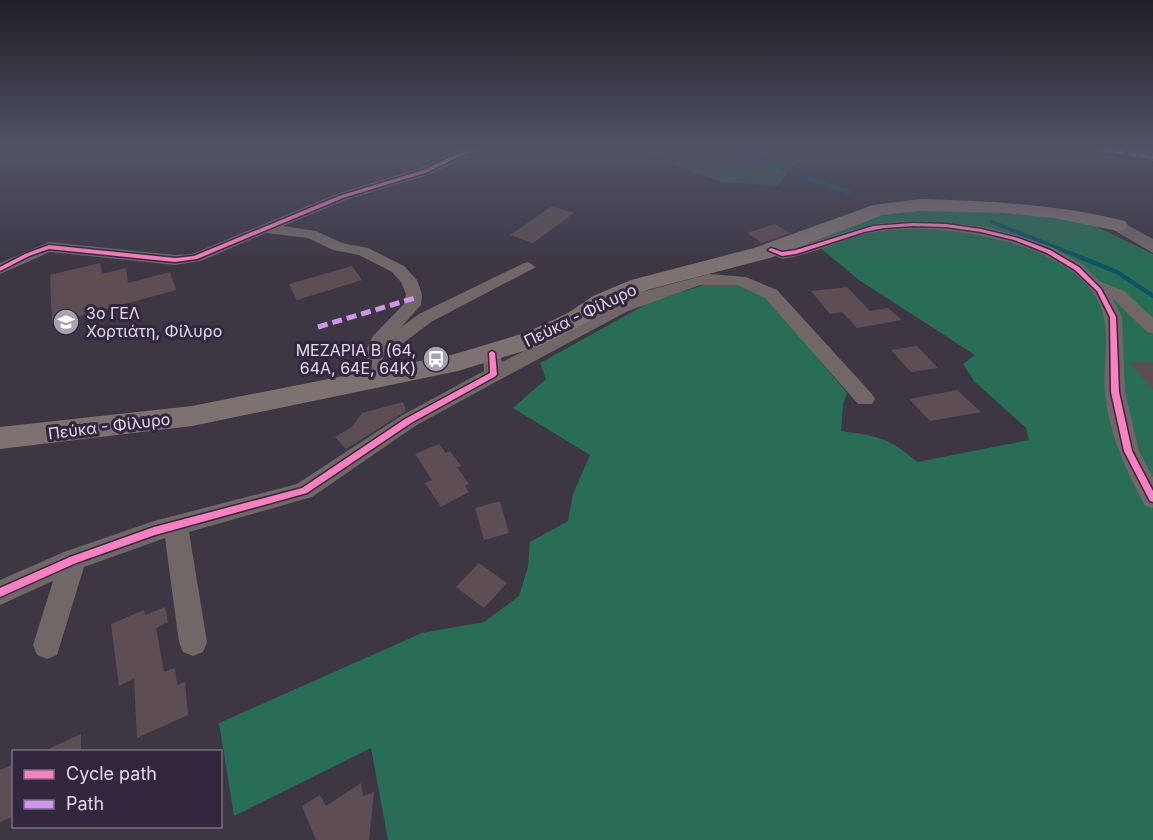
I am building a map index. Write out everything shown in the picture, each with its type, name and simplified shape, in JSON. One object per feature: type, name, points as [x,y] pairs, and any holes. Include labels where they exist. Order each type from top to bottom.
[{"type":"main road","name":"Πεύκα - Φίλυρο","points":[[0,438],[192,416],[370,381],[493,364],[602,301],[639,285],[771,250],[864,213],[906,206],[950,204],[1022,208],[1069,214],[1118,225]]},
{"type":"street","points":[[0,269],[49,247],[175,260],[195,258],[341,196],[371,187]]},
{"type":"street","points":[[1118,225],[1153,237]]},
{"type":"street","points":[[1118,225],[1153,247]]},
{"type":"street","points":[[771,250],[782,254],[796,252],[886,226],[958,227],[1008,237],[1036,247],[1074,268],[1095,285],[1113,292],[1153,328]]},
{"type":"street","points":[[264,229],[311,234],[338,247],[363,251],[398,269],[409,280],[414,294],[412,305],[379,340],[372,357],[370,381]]},
{"type":"street","points":[[370,381],[385,352],[416,323],[467,295],[528,267]]},
{"type":"street","points":[[0,593],[73,560],[176,525],[304,491],[493,364],[638,301],[700,280],[738,280],[753,283],[771,294],[865,399]]},
{"type":"street","points":[[1095,285],[1110,308],[1113,318],[1115,392],[1128,451],[1153,499]]},
{"type":"street","points":[[176,525],[193,642]]},
{"type":"street","points":[[47,645],[73,560]]},
{"type":"green space","points":[[945,210],[1048,215],[1091,224],[1153,254],[1153,840],[388,840],[371,748],[234,816],[219,723],[422,633],[484,622],[519,596],[528,567],[530,542],[568,521],[573,494],[590,455],[513,408],[546,379],[540,363],[652,301],[707,284],[735,284],[768,298],[847,393],[843,405],[841,431],[882,439],[898,447],[917,462],[1029,440],[1026,428],[974,381],[963,364],[975,355],[859,280],[812,241],[873,217],[904,211]]},
{"type":"building","points":[[552,206],[574,213],[533,243],[510,235]]},
{"type":"building","points":[[775,224],[790,233],[762,243],[747,233]]},
{"type":"building","points":[[100,263],[102,274],[126,268],[128,283],[170,272],[176,290],[52,324],[50,275]]},
{"type":"building","points":[[352,266],[362,280],[297,300],[289,284]]},
{"type":"building","points":[[847,287],[870,311],[888,308],[902,320],[857,328],[842,312],[830,314],[811,291]]},
{"type":"building","points":[[917,346],[938,368],[911,372],[891,350]]},
{"type":"building","points":[[1129,362],[1153,363],[1153,390]]},
{"type":"building","points":[[957,390],[981,412],[930,421],[909,399]]},
{"type":"building","points":[[403,402],[406,411],[346,449],[335,437],[352,427],[362,413]]},
{"type":"building","points":[[439,444],[446,453],[450,451],[461,466],[457,467],[469,484],[465,486],[469,492],[441,507],[425,483],[432,480],[415,454]]},
{"type":"building","points":[[500,501],[509,533],[484,540],[475,508]]},
{"type":"building","points":[[479,563],[507,583],[484,608],[456,587]]},
{"type":"building","points":[[165,607],[168,622],[156,628],[164,672],[175,668],[177,685],[185,682],[188,715],[137,738],[134,679],[119,686],[111,624],[144,610],[145,615]]},
{"type":"building","points":[[81,734],[81,750],[46,750]]},
{"type":"building","points":[[12,765],[12,817],[0,822],[0,770]]},
{"type":"building","points":[[361,783],[363,796],[374,792],[369,840],[316,840],[302,806],[320,795],[326,806]]},
{"type":"waterway","points":[[834,187],[849,192]]},
{"type":"waterway","points":[[992,222],[1085,259]]},
{"type":"waterway","points":[[1082,258],[1117,272],[1153,296]]},
{"type":"marked path","points":[[318,327],[415,298]]},
{"type":"cycle path","points":[[0,269],[49,247],[175,260],[195,258],[341,197],[373,187]]},
{"type":"cycle path","points":[[771,250],[782,254],[796,252],[884,226],[946,225],[981,230],[1016,239],[1048,252],[1077,269],[1099,290],[1113,317],[1115,392],[1128,451],[1153,499]]},
{"type":"cycle path","points":[[0,593],[73,560],[154,531],[304,491],[408,421],[494,374],[492,353]]},
{"type":"place","name":"3ο ΓΕΛ Χορτιάτη, Φίλυρο","points":[[66,322]]},
{"type":"place","name":"ΜΕΖΑΡΙΑ B (64, 64Α, 64Ε, 64Κ)","points":[[436,359]]}]
